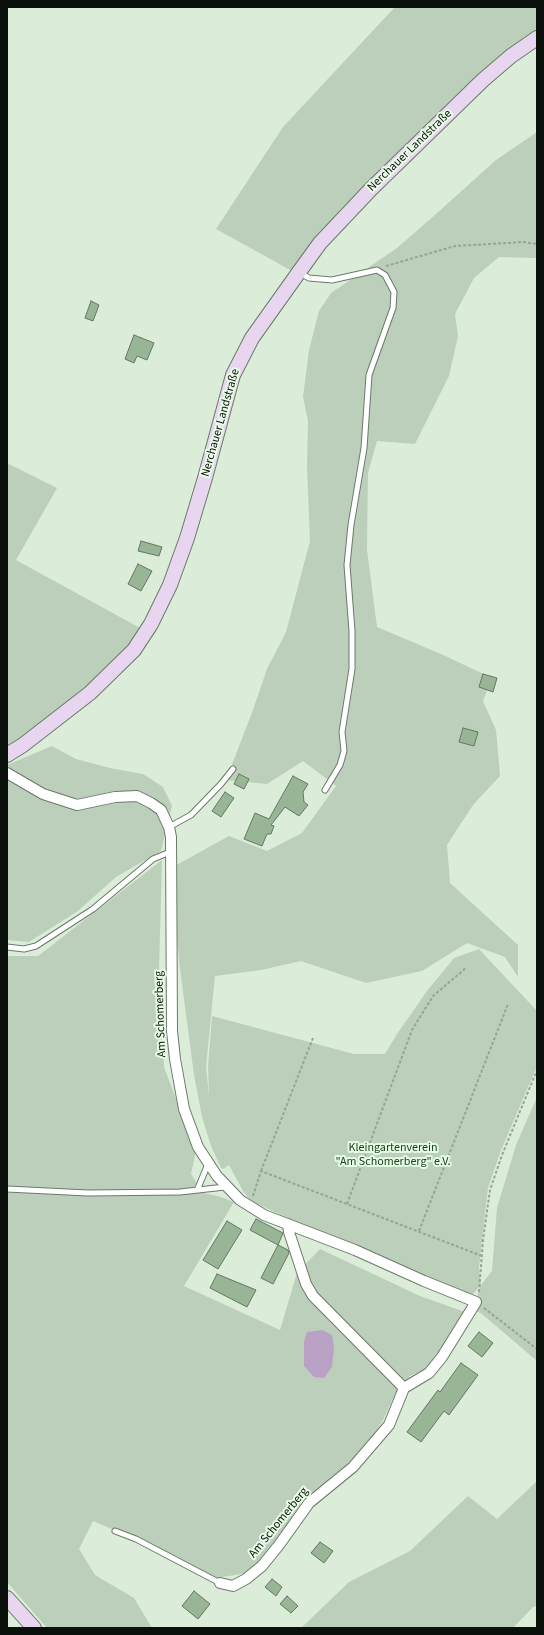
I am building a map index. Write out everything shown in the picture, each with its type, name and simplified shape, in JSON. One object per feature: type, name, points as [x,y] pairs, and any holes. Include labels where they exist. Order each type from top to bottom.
[{"type":"main road","name":"Nerchauer Landstraße","points":[[7,755],[35,736],[90,693],[122,663],[143,637],[170,585],[205,478],[233,375],[252,338],[299,272],[325,238],[370,189],[483,80],[511,56],[537,38]]},
{"type":"main road","points":[[7,1598],[34,1628]]},
{"type":"street","name":"Am Schomerberg","points":[[7,773],[43,794],[77,805],[115,796],[136,796],[151,803],[161,810],[169,827],[172,1031],[175,1059],[184,1109],[198,1147],[217,1176],[240,1200],[264,1215],[354,1250],[476,1302]]},
{"type":"street","points":[[288,1224],[289,1232],[306,1284],[313,1296],[404,1388],[428,1373],[433,1368],[442,1357],[476,1302]]},
{"type":"street","name":"Am Schomerberg","points":[[220,1584],[233,1586],[246,1579],[262,1566],[309,1503],[352,1467],[389,1425],[404,1388]]},
{"type":"lane","points":[[299,272],[309,278],[332,280],[377,270],[385,275],[394,292],[393,308],[369,375],[364,448],[347,565],[352,631],[352,669],[342,732],[344,751],[340,765],[325,790]]},
{"type":"lane","points":[[169,827],[190,815],[221,784],[233,769]]},
{"type":"lane","points":[[7,947],[24,949],[36,946],[93,909],[153,859],[170,852]]},
{"type":"lane","points":[[198,1188],[208,1164]]},
{"type":"lane","points":[[7,1189],[88,1193],[180,1192],[198,1188],[227,1187]]},
{"type":"lane","name":"Am Schomerberg","points":[[115,1531],[136,1539],[220,1584]]},
{"type":"path","points":[[377,270],[454,246],[523,242],[537,244]]},
{"type":"path","points":[[347,1204],[412,1030],[433,996],[466,968]]},
{"type":"path","points":[[419,1232],[508,1004]]},
{"type":"path","points":[[250,1206],[261,1172],[313,1038]]},
{"type":"path","points":[[537,1070],[502,1155],[490,1190],[480,1286],[476,1302],[537,1349]]},
{"type":"path","points":[[261,1172],[482,1256]]},
{"type":"green space","points":[[395,7],[537,7],[537,30],[514,46],[486,71],[342,208],[292,271],[216,229],[283,127]]},
{"type":"green space","name":"Kleingartenverein \"Am Schomerberg\" e.V.","points":[[537,132],[537,258],[499,257],[474,278],[455,314],[458,336],[449,376],[415,444],[377,441],[368,473],[367,550],[377,627],[441,654],[492,678],[483,701],[496,730],[500,776],[473,805],[447,845],[450,883],[518,945],[518,977],[505,957],[467,943],[422,971],[366,983],[301,961],[261,970],[215,976],[206,1067],[209,1096],[208,1067],[212,1016],[354,1054],[385,1054],[427,991],[454,958],[479,949],[537,1011],[537,1066],[500,1153],[488,1188],[479,1268],[481,1285],[492,1271],[497,1208],[516,1145],[537,1097],[537,1361],[482,1314],[474,1310],[480,1286],[472,1295],[301,1224],[251,1201],[243,1191],[229,1165],[223,1169],[221,1168],[211,1146],[202,1117],[194,1075],[180,969],[171,868],[229,836],[267,851],[302,833],[336,786],[303,761],[267,784],[226,780],[267,669],[286,632],[310,541],[307,468],[308,421],[303,397],[309,350],[319,311],[331,293],[397,248],[496,160]]},
{"type":"green space","points":[[7,463],[57,488],[16,560],[140,628],[121,655],[92,683],[40,726],[7,748]]},
{"type":"green space","points":[[52,746],[76,759],[110,768],[143,774],[163,787],[172,806],[161,851],[116,877],[78,911],[29,942],[7,940],[7,765]]},
{"type":"green space","points":[[162,860],[159,971],[164,1067],[196,1151],[191,1174],[203,1193],[218,1196],[234,1202],[184,1286],[280,1330],[297,1273],[320,1249],[420,1296],[465,1312],[427,1368],[410,1376],[394,1396],[383,1420],[370,1442],[359,1454],[304,1499],[261,1562],[242,1574],[215,1578],[163,1551],[93,1521],[79,1549],[95,1575],[134,1598],[152,1628],[47,1628],[7,1582],[7,956],[38,956]]},
{"type":"green space","points":[[537,1481],[537,1606],[533,1607],[513,1628],[301,1628],[349,1582],[410,1551],[468,1496],[497,1519]]},
{"type":"shaded area","points":[[322,1330],[332,1335],[334,1348],[332,1367],[324,1378],[314,1377],[304,1366],[304,1342],[307,1332]]},
{"type":"building","points":[[91,301],[99,305],[93,321],[85,318]]},
{"type":"building","points":[[134,335],[154,343],[147,360],[137,356],[134,363],[125,359]]},
{"type":"building","points":[[141,541],[162,547],[159,556],[138,551]]},
{"type":"building","points":[[138,564],[152,571],[141,591],[128,584]]},
{"type":"building","points":[[483,674],[497,678],[493,692],[479,687]]},
{"type":"building","points":[[463,728],[478,732],[474,746],[459,742]]},
{"type":"building","points":[[239,774],[249,779],[244,789],[234,784]]},
{"type":"building","points":[[293,776],[308,784],[303,792],[304,802],[308,805],[299,816],[285,807],[271,825],[274,826],[271,834],[267,834],[262,846],[244,839],[255,813],[269,819]]},
{"type":"building","points":[[225,792],[234,798],[221,817],[212,811]]},
{"type":"building","points":[[256,1219],[283,1233],[278,1245],[250,1230]]},
{"type":"building","points":[[227,1221],[242,1230],[218,1269],[203,1260]]},
{"type":"building","points":[[278,1245],[288,1250],[289,1253],[273,1284],[261,1278]]},
{"type":"building","points":[[217,1274],[256,1290],[247,1307],[210,1288]]},
{"type":"building","points":[[479,1332],[493,1343],[482,1357],[468,1346]]},
{"type":"building","points":[[461,1363],[478,1375],[449,1415],[444,1411],[421,1442],[407,1432],[438,1390],[440,1392]]},
{"type":"building","points":[[320,1542],[333,1551],[324,1563],[311,1553]]},
{"type":"building","points":[[272,1579],[282,1587],[276,1596],[265,1587]]},
{"type":"building","points":[[194,1591],[210,1604],[198,1619],[182,1606]]},
{"type":"building","points":[[287,1596],[298,1606],[291,1613],[280,1604]]}]
